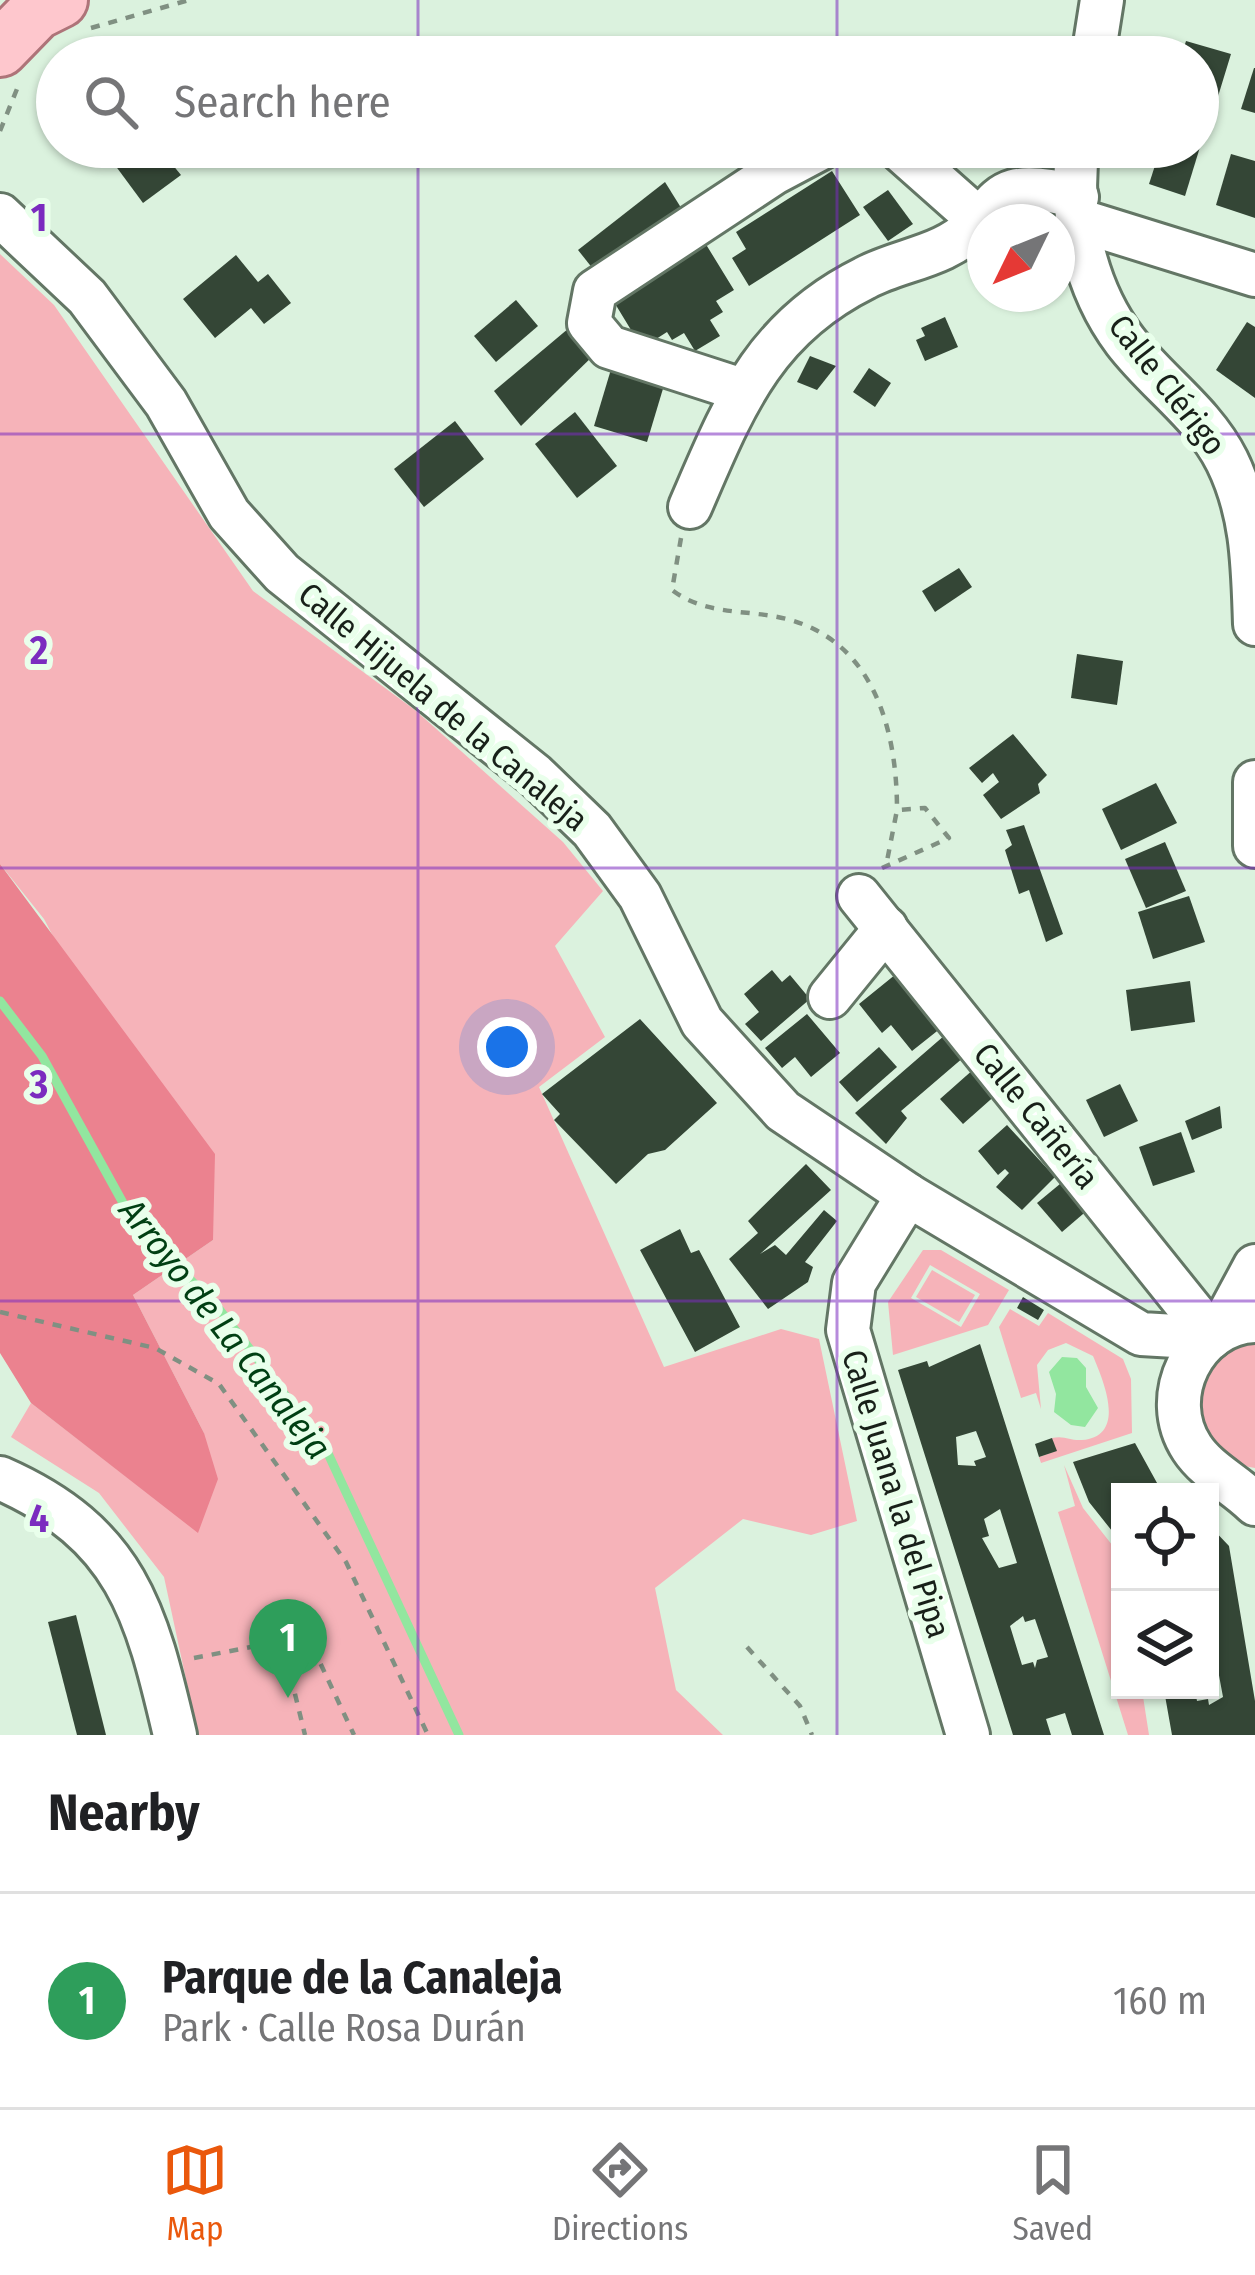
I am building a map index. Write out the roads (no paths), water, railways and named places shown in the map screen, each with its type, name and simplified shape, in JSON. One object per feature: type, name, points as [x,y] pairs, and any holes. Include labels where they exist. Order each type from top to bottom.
[{"type":"main road","points":[[13,59],[36,11],[73,15]]},
{"type":"street","points":[[1096,36],[1102,0]]},
{"type":"street","points":[[742,390],[609,346],[589,323],[596,290],[790,168]]},
{"type":"street","points":[[921,168],[967,209]]},
{"type":"street","name":"Calle Clérigo","points":[[1078,168],[1077,208],[1092,284],[1125,341],[1193,412],[1227,460],[1252,531],[1255,624]]},
{"type":"street","points":[[991,204],[999,196],[1035,186],[1069,204]]},
{"type":"street","points":[[1077,208],[1255,275]]},
{"type":"street","name":"Calle Hijuela de la Canaleja","points":[[0,215],[88,297],[166,404],[229,514],[282,573],[535,775],[592,830],[640,896],[702,1022],[783,1111],[908,1195],[1142,1334],[1178,1395],[1180,1421],[1190,1446],[1208,1467],[1247,1490]]},
{"type":"street","points":[[690,507],[742,390],[810,309],[868,276],[948,247],[967,228]]},
{"type":"street","points":[[1255,782],[1255,846]]},
{"type":"street","name":"Calle Cañería","points":[[830,997],[873,912],[1224,1331]]},
{"type":"street","name":"Calle Juana la del Pipa","points":[[908,1195],[854,1283],[848,1330],[968,1735]]},
{"type":"street","points":[[1178,1395],[1185,1369],[1224,1331],[1255,1266]]},
{"type":"street","name":"Calle Hijuela de la Canaleja","points":[[1142,1334],[1224,1331]]},
{"type":"street","points":[[0,1478],[63,1513],[116,1565],[149,1624],[175,1735]]},
{"type":"waterway","name":"Arroyo de La Canaleja","points":[[0,1001],[42,1056],[133,1221],[219,1309],[325,1447],[459,1735]]},
{"type":"place","name":"Parque de la Canaleja","points":[[288,1698]]}]
